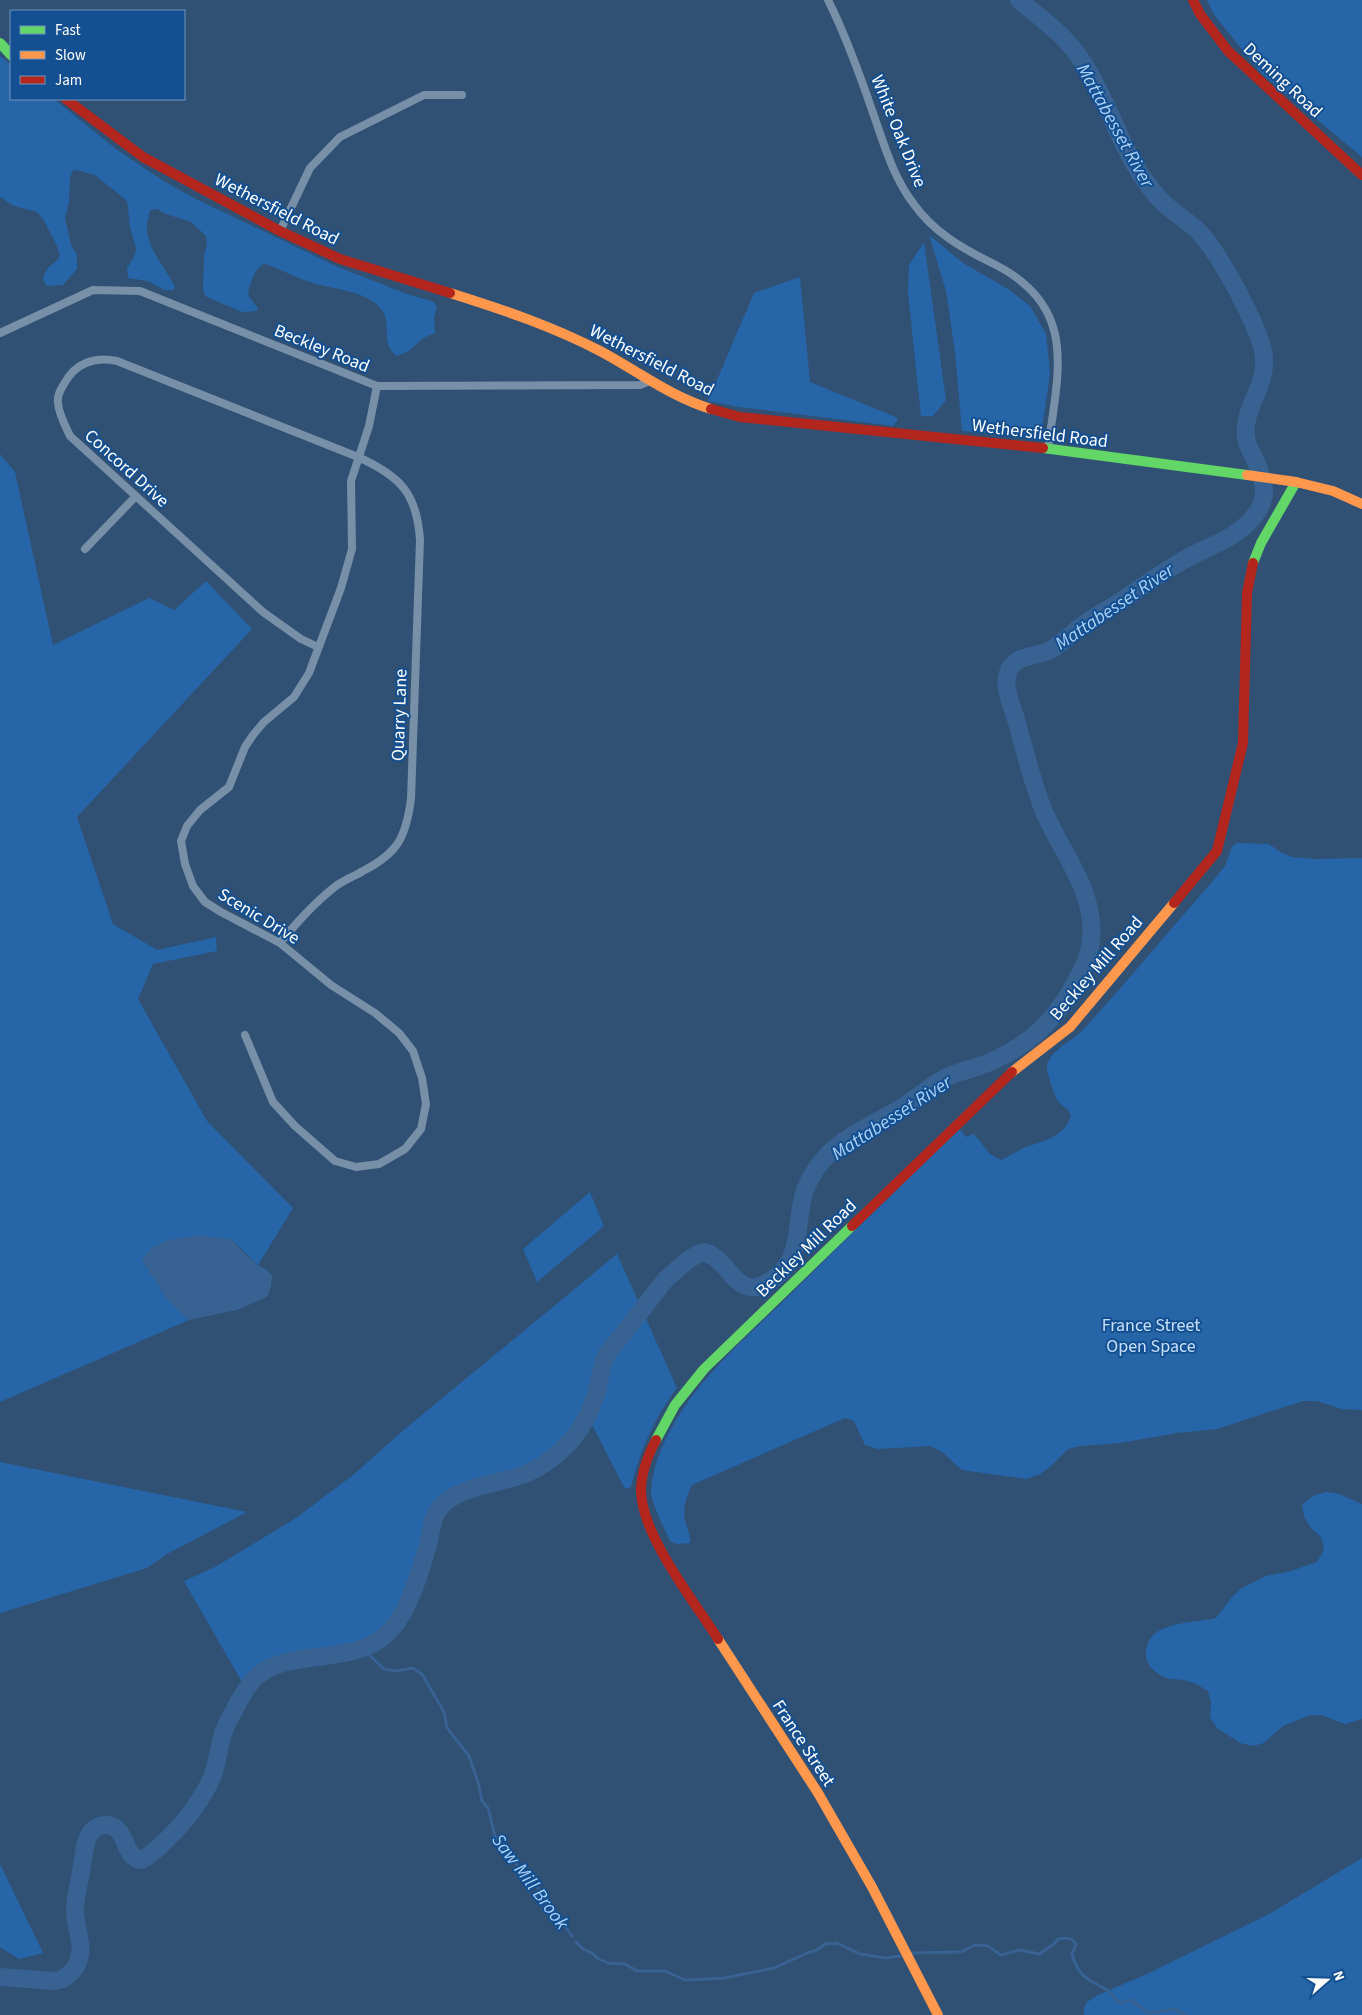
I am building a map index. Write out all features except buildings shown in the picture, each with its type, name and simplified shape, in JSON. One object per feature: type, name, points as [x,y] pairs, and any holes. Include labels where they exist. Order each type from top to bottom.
[{"type":"street","name":"White Oak Drive","points":[[828,0],[850,50],[898,178],[912,203],[944,235],[966,250],[1021,280],[1038,298],[1049,315],[1056,334],[1059,353],[1058,377],[1048,449]]},
{"type":"street","name":"Deming Road","points":[[1193,0],[1200,14],[1228,51],[1362,175]]},
{"type":"street","points":[[0,43],[10,54]]},
{"type":"street","points":[[280,231],[310,168],[340,137],[424,96],[462,95]]},
{"type":"street","name":"Wethersfield Road","points":[[67,100],[143,157],[280,231],[340,259],[514,313],[598,350],[692,403],[740,417],[1048,449],[1296,482],[1333,492],[1362,504]]},
{"type":"street","name":"Beckley Road","points":[[0,333],[93,290],[140,291],[377,386],[640,384],[650,381]]},
{"type":"street","name":"Concord Drive","points":[[318,647],[301,639],[263,612],[70,436],[61,418],[58,401],[59,392],[66,378],[77,368],[89,361],[104,358],[117,361],[358,457]]},
{"type":"street","name":"Scenic Drive","points":[[245,1035],[274,1102],[295,1126],[335,1161],[356,1167],[380,1164],[405,1149],[421,1129],[426,1104],[422,1078],[413,1051],[399,1033],[375,1013],[330,984],[280,943],[205,902],[193,886],[185,864],[181,840],[187,826],[200,810],[229,787],[245,747],[253,735],[264,722],[294,697],[303,684],[342,588],[352,549],[351,481],[369,426],[377,386]]},
{"type":"street","name":"Quarry Lane","points":[[280,943],[322,897],[338,884],[388,855],[399,842],[408,822],[411,799],[420,540],[418,521],[414,504],[394,477],[358,457]]},
{"type":"street","name":"Beckley Mill Road","points":[[641,1491],[645,1467],[667,1417],[704,1369],[1005,1078],[1070,1027],[1217,851],[1243,743],[1247,593],[1251,572],[1261,543],[1296,482]]},
{"type":"street","points":[[85,549],[136,497]]},
{"type":"street","name":"France Street","points":[[641,1491],[651,1528],[667,1560],[818,1793],[872,1887],[938,2015]]},
{"type":"green space","points":[[1207,0],[1362,0],[1362,157],[1261,73],[1215,16]]},
{"type":"green space","points":[[0,56],[10,64],[10,100],[55,100],[116,149],[162,180],[194,198],[338,267],[407,294],[434,302],[437,307],[434,317],[435,333],[423,338],[409,351],[397,356],[391,351],[388,344],[385,316],[375,303],[361,295],[310,282],[266,264],[261,266],[255,273],[248,294],[258,309],[257,311],[242,312],[205,296],[203,290],[206,236],[191,222],[157,209],[150,210],[147,225],[148,238],[154,253],[175,287],[174,290],[164,290],[148,281],[128,278],[127,268],[132,261],[136,247],[130,226],[127,201],[95,175],[76,170],[73,171],[70,177],[69,202],[65,218],[71,245],[77,255],[77,269],[63,285],[47,286],[43,280],[44,275],[60,256],[43,219],[37,212],[14,206],[0,197]]},
{"type":"green space","points":[[929,235],[963,263],[1008,289],[1030,306],[1046,334],[1050,374],[1042,429],[1031,437],[962,431],[955,352],[946,291]]},
{"type":"green space","points":[[924,242],[946,400],[933,416],[921,416],[908,293],[909,265]]},
{"type":"green space","points":[[800,277],[810,382],[898,418],[894,426],[739,407],[708,401],[754,293]]},
{"type":"green space","points":[[0,454],[15,472],[53,645],[149,598],[174,610],[206,581],[252,629],[77,817],[113,924],[157,950],[216,937],[217,951],[153,964],[138,999],[207,1121],[293,1208],[258,1265],[231,1239],[142,1260],[168,1300],[189,1320],[0,1402]]},
{"type":"green space","name":"France Street Open Space","points":[[1237,843],[1269,844],[1280,852],[1292,857],[1315,859],[1362,858],[1362,1410],[1342,1409],[1317,1401],[1303,1401],[1217,1429],[1177,1433],[1120,1443],[1080,1446],[1068,1449],[1050,1467],[1040,1474],[1027,1479],[962,1470],[942,1452],[930,1446],[878,1449],[865,1445],[854,1421],[845,1418],[692,1485],[684,1511],[690,1543],[677,1544],[671,1542],[652,1497],[652,1482],[654,1470],[667,1437],[696,1391],[736,1347],[959,1128],[966,1137],[974,1134],[990,1154],[1001,1160],[1026,1147],[1053,1137],[1064,1128],[1071,1115],[1055,1095],[1047,1069],[1049,1060],[1057,1050],[1084,1029],[1212,882],[1225,866],[1232,847]]},
{"type":"green space","points":[[590,1192],[604,1226],[537,1282],[523,1249]]},
{"type":"green space","points":[[617,1254],[677,1388],[661,1411],[649,1435],[631,1487],[625,1489],[587,1415],[568,1443],[545,1462],[518,1475],[462,1492],[450,1498],[441,1506],[434,1518],[420,1570],[409,1600],[402,1614],[383,1636],[371,1644],[355,1650],[287,1662],[271,1667],[257,1676],[246,1689],[184,1581],[215,1567],[296,1518],[353,1475],[406,1428]]},
{"type":"green space","points":[[0,1462],[247,1512],[169,1553],[147,1568],[0,1613]]},
{"type":"green space","points":[[1326,1492],[1339,1494],[1362,1504],[1362,1719],[1345,1724],[1321,1715],[1308,1716],[1283,1726],[1264,1743],[1253,1746],[1240,1743],[1217,1728],[1210,1717],[1211,1703],[1208,1691],[1190,1682],[1166,1678],[1152,1668],[1146,1659],[1148,1644],[1153,1635],[1162,1629],[1183,1623],[1216,1618],[1232,1597],[1242,1588],[1266,1576],[1291,1571],[1317,1562],[1324,1550],[1321,1537],[1311,1528],[1304,1517],[1302,1504],[1313,1496]]},
{"type":"green space","points":[[1362,1858],[1362,2015],[1084,2015],[1084,2008],[1087,2002],[1098,1995],[1147,1974],[1269,1914]]},
{"type":"green space","points":[[0,1864],[43,1953],[19,1959],[0,1947]]},
{"type":"shaded area","points":[[198,1235],[231,1239],[258,1265],[267,1270],[272,1276],[271,1287],[267,1297],[237,1310],[189,1320],[168,1300],[142,1260],[152,1247],[169,1240]]},
{"type":"waterway","name":"Mattabesset River","points":[[0,1977],[55,1981],[63,1979],[70,1974],[78,1962],[80,1954],[75,1905],[84,1851],[92,1831],[105,1825],[112,1826],[118,1830],[127,1848],[135,1858],[141,1860],[147,1857],[167,1840],[185,1820],[208,1787],[226,1726],[242,1696],[254,1679],[267,1669],[281,1663],[350,1652],[367,1647],[391,1630],[412,1594],[426,1553],[433,1520],[439,1509],[446,1501],[467,1490],[531,1472],[557,1455],[566,1446],[581,1427],[592,1406],[607,1354],[666,1279],[688,1260],[705,1252],[715,1258],[744,1285],[753,1287],[764,1285],[777,1276],[791,1258],[797,1237],[804,1193],[814,1172],[828,1154],[847,1139],[901,1108],[945,1078],[989,1063],[1021,1045],[1043,1028],[1052,1018],[1069,994],[1081,971],[1088,957],[1091,940],[1091,922],[1088,905],[1076,872],[1050,825],[1031,775],[1008,694],[1006,683],[1008,673],[1015,662],[1056,647],[1080,627],[1162,573],[1239,531],[1259,510],[1264,495],[1263,480],[1247,443],[1246,426],[1248,415],[1263,375],[1264,363],[1259,338],[1246,307],[1209,244],[1193,226],[1171,210],[1144,179],[1127,150],[1091,75],[1076,52],[1053,28],[1019,0]]},
{"type":"waterway","name":"Saw Mill Brook","points":[[362,1648],[384,1669],[396,1671],[413,1668],[422,1674],[444,1712],[447,1728],[469,1756],[482,1801],[488,1808],[496,1840],[513,1861],[530,1877],[572,1936]]},
{"type":"waterway","name":"Saw Mill Brook","points":[[912,1953],[961,1952],[975,1945],[988,1946],[1001,1955],[1020,1950],[1039,1954],[1053,1945],[1058,1939],[1068,1939],[1076,1944],[1072,1954],[1081,1973],[1106,1989],[1116,2001],[1121,2003],[1131,2000],[1149,2013],[1176,2009],[1185,2015]]},
{"type":"waterway","name":"Saw Mill Brook","points":[[576,1942],[583,1949],[608,1963],[625,1964],[637,1971],[665,1971],[685,1980],[725,1978],[774,1968],[817,1950],[825,1944],[837,1943],[860,1954],[885,1958],[900,1956]]},
{"type":"traffic: fast","points":[[0,43],[10,54]]},
{"type":"traffic: fast","points":[[1043,448],[1247,475]]},
{"type":"traffic: fast","points":[[1253,563],[1261,543],[1296,482]]},
{"type":"traffic: fast","points":[[656,1440],[675,1405],[704,1369],[852,1226]]},
{"type":"traffic: slow","points":[[450,293],[545,326],[600,351],[682,398],[711,409]]},
{"type":"traffic: slow","points":[[1247,475],[1296,482],[1333,491],[1362,504]]},
{"type":"traffic: slow","points":[[1012,1072],[1070,1027],[1174,903]]},
{"type":"traffic: slow","points":[[718,1639],[818,1793],[872,1887],[938,2015]]},
{"type":"traffic: jam","points":[[1193,0],[1200,14],[1228,51],[1362,175]]},
{"type":"traffic: jam","points":[[67,100],[143,157],[280,231],[340,259],[450,293]]},
{"type":"traffic: jam","points":[[711,409],[740,417],[1043,448]]},
{"type":"traffic: jam","points":[[1174,903],[1217,851],[1243,743],[1247,593],[1253,563]]},
{"type":"traffic: jam","points":[[852,1226],[1012,1072]]},
{"type":"traffic: jam","points":[[656,1440],[642,1478],[641,1491],[644,1509],[659,1548],[718,1639]]}]
